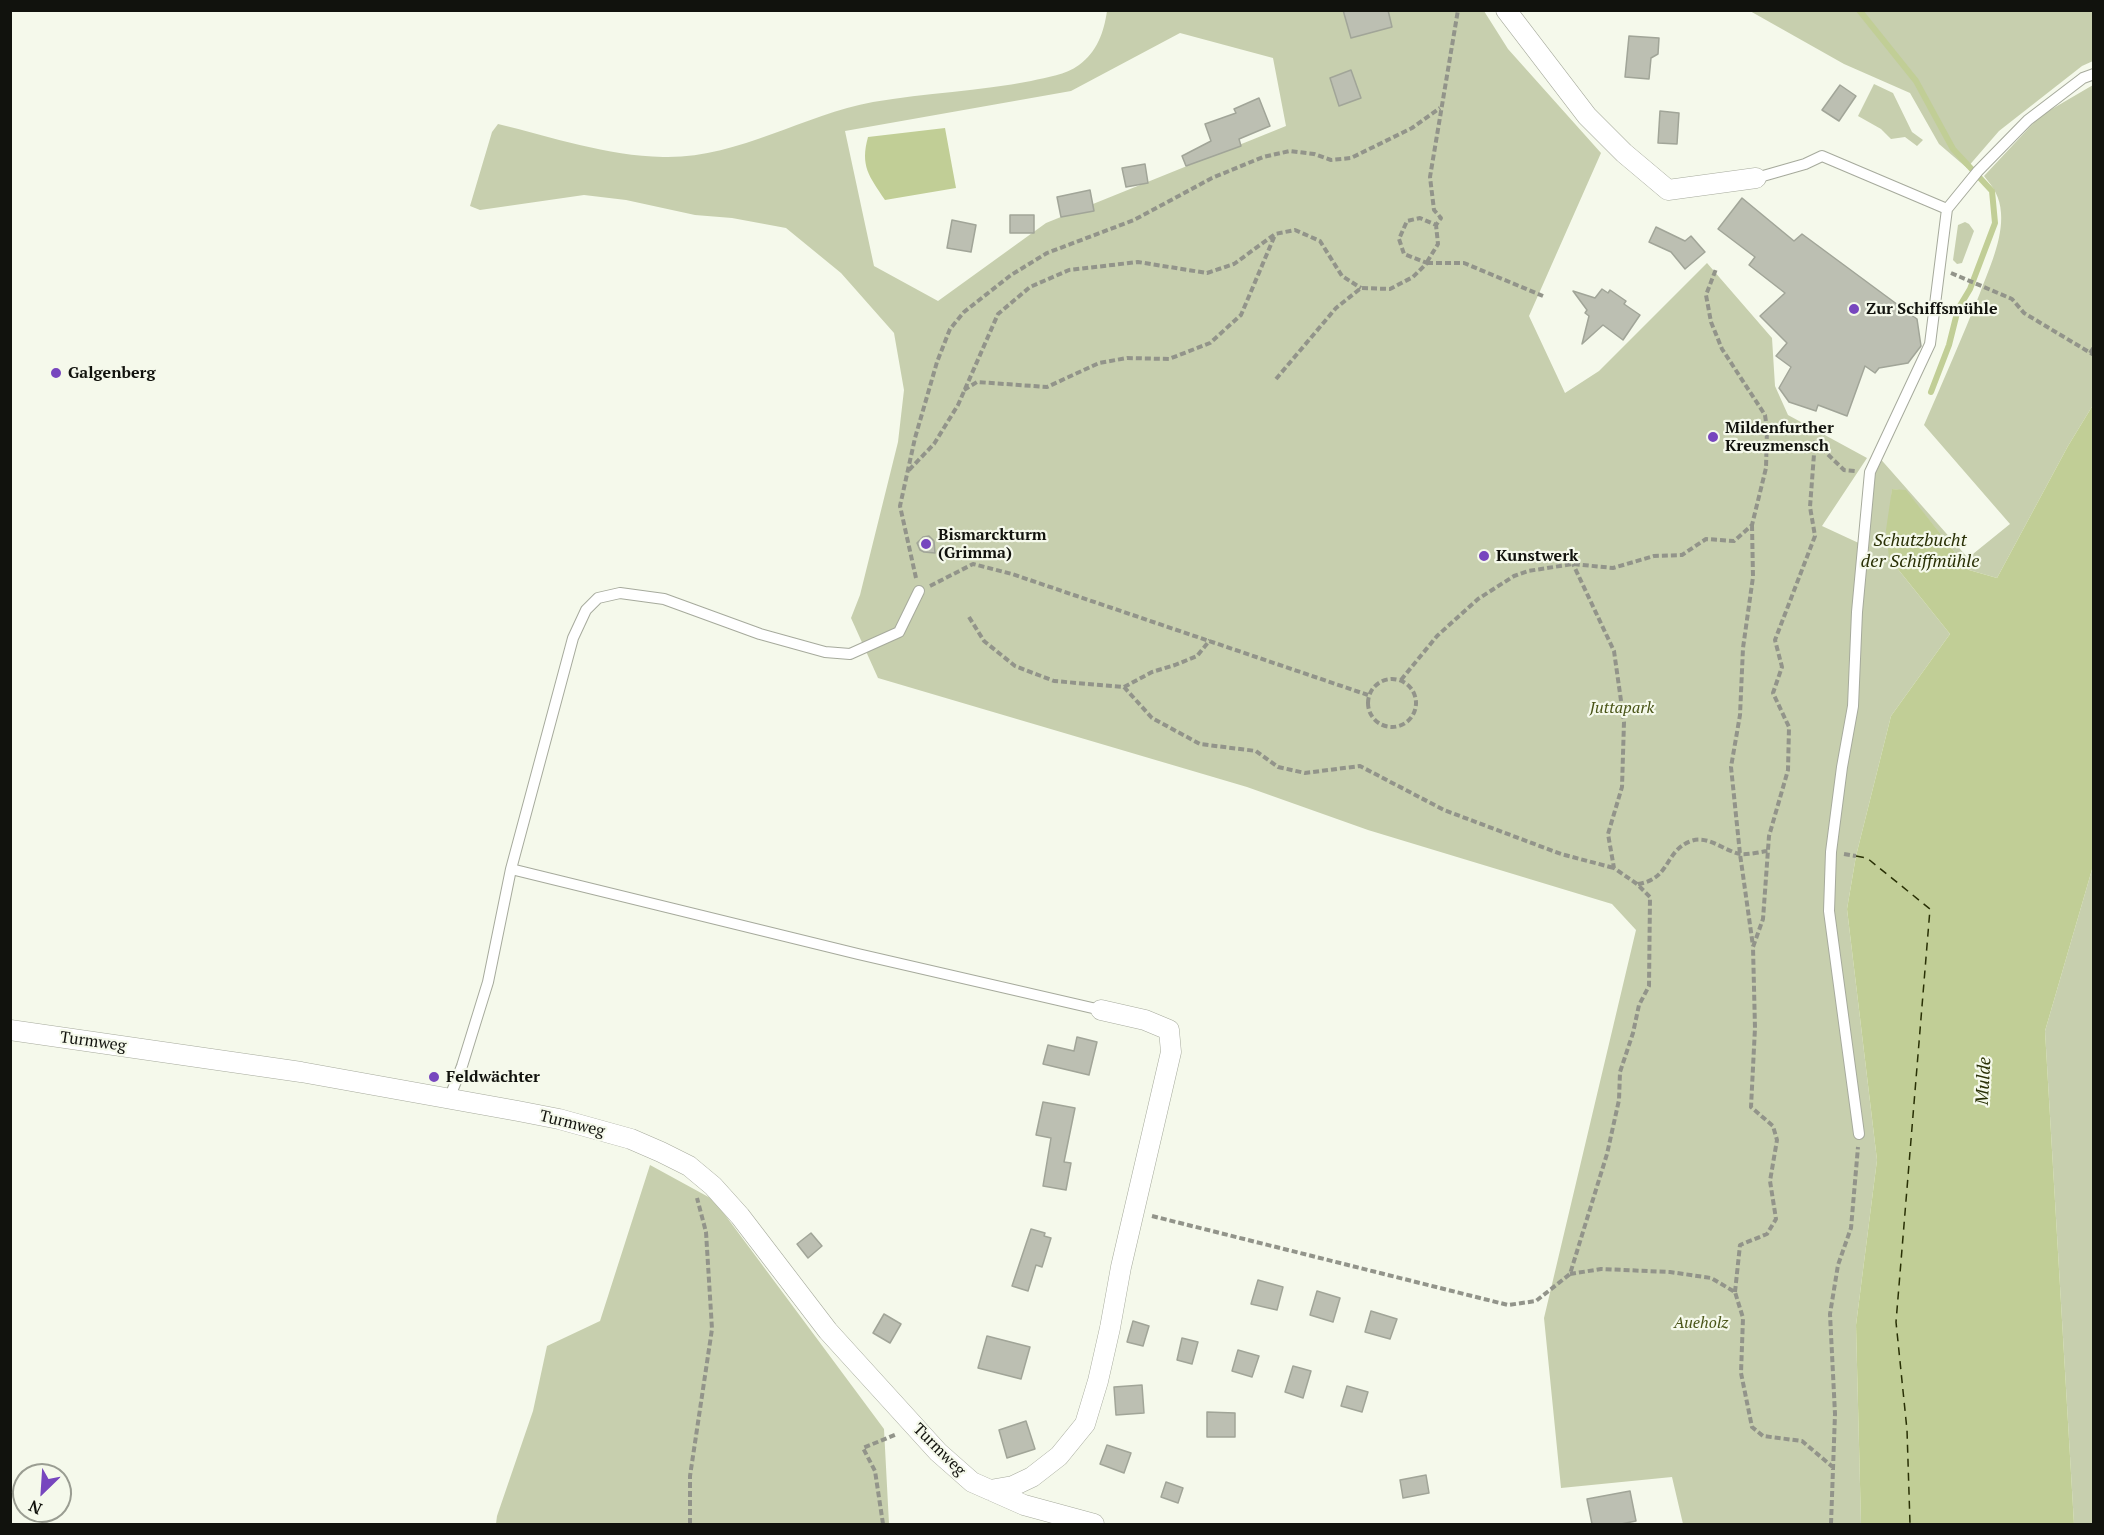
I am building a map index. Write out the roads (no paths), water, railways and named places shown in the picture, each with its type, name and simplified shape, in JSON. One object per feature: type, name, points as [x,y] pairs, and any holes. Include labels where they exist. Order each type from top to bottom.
[{"type":"street","points":[[1506,10],[1587,116],[1624,153],[1668,190],[1756,178]]},
{"type":"street","points":[[990,1491],[1013,1486],[1032,1477],[1059,1456],[1085,1424],[1108,1339],[1121,1267],[1171,1052],[1169,1030],[1144,1020],[1101,1010]]},
{"type":"street","name":"Turmweg","points":[[10,1030],[289,1071],[449,1099],[559,1119],[632,1139],[689,1166],[714,1186],[740,1216],[828,1331],[938,1452],[972,1482],[1024,1505],[1094,1524]]},
{"type":"lane","points":[[1859,1134],[1828,911],[1833,841],[1852,706],[1857,612],[1870,472],[1930,344],[1947,209],[1978,171],[2028,120],[2083,78],[2094,74]]},
{"type":"lane","points":[[1756,178],[1805,164],[1822,156],[1947,209]]},
{"type":"lane","points":[[449,1099],[489,982],[511,869],[573,638],[586,610],[598,598],[620,593],[664,599],[760,634],[825,652],[850,654],[899,632],[919,591]]},
{"type":"lane","points":[[511,869],[858,954],[1101,1010]]},
{"type":"water","points":[[945,128],[956,188],[885,200],[874,184],[866,163],[868,137]]},
{"type":"water","points":[[2093,405],[2093,866],[2045,1031],[2074,1524],[1861,1524],[1856,1325],[1877,1160],[1847,909],[1856,856],[1891,716],[1950,634],[1889,558],[1886,530],[1892,489],[1906,490],[1969,570],[1997,578],[2068,446]]},
{"type":"waterway","points":[[1859,10],[1916,81],[1953,149],[1992,191],[1995,223],[1970,289],[1958,309],[1949,345],[1931,392]]},
{"type":"place","name":"Zur Schiffsmühle","points":[[1854,309]]},
{"type":"place","name":"Galgenberg","points":[[56,373]]},
{"type":"place","name":"Mildenfurther Kreuzmensch","points":[[1713,437]]},
{"type":"place","name":"Bismarckturm (Grimma)","points":[[926,544]]},
{"type":"place","name":"Kunstwerk","points":[[1484,556]]},
{"type":"place","name":"Feldwächter","points":[[434,1077]]},
{"type":"water label","name":"Schutzbucht der Schiffmühle","points":[[1920,551]]},
{"type":"water label","name":"Mulde","points":[[1984,1081]]},
{"type":"park label","name":"Juttapark","points":[[1622,708]]},
{"type":"park label","name":"Aueholz","points":[[1701,1323]]}]
